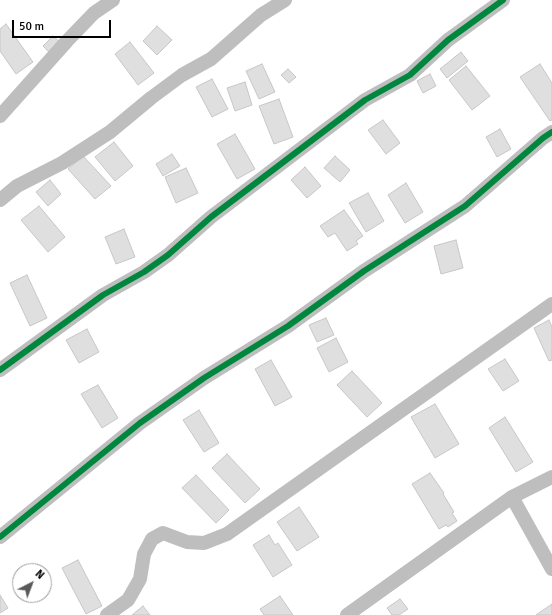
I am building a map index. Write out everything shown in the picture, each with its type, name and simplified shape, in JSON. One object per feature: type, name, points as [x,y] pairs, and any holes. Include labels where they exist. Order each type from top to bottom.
[{"type":"street","points":[[0,116],[94,13],[113,0]]},
{"type":"street","points":[[0,200],[17,186],[62,164],[110,132],[151,98],[182,75],[211,59],[261,15],[285,0]]},
{"type":"street","points":[[0,370],[103,295],[144,272],[168,255],[211,217],[365,100],[410,74],[448,40],[503,0]]},
{"type":"street","points":[[0,537],[140,423],[204,378],[288,326],[364,271],[465,206],[543,138],[552,132]]},
{"type":"street","points":[[107,615],[128,600],[140,579],[144,554],[152,539],[163,533],[187,542],[204,543],[227,534],[552,304]]},
{"type":"street","points":[[347,615],[512,497],[552,477]]},
{"type":"street","points":[[512,497],[552,569]]},
{"type":"building","points":[[6,24],[33,62],[16,74],[0,51],[0,29]]},
{"type":"building","points":[[157,26],[172,40],[157,55],[143,41]]},
{"type":"building","points":[[53,36],[61,43],[50,53],[43,46]]},
{"type":"building","points":[[130,42],[154,73],[138,85],[115,54]]},
{"type":"building","points":[[461,52],[468,61],[447,78],[440,69]]},
{"type":"building","points":[[262,64],[275,92],[259,99],[246,71]]},
{"type":"building","points":[[540,64],[552,83],[552,120],[550,121],[520,77]]},
{"type":"building","points":[[466,66],[490,96],[472,110],[449,80]]},
{"type":"building","points":[[288,69],[296,77],[289,83],[281,75]]},
{"type":"building","points":[[430,74],[436,86],[423,93],[417,81]]},
{"type":"building","points":[[212,79],[228,109],[212,117],[196,87]]},
{"type":"building","points":[[245,82],[252,105],[235,111],[227,88]]},
{"type":"building","points":[[279,99],[293,137],[274,144],[259,106]]},
{"type":"building","points":[[383,120],[400,143],[386,154],[368,130]]},
{"type":"building","points":[[500,129],[511,149],[497,157],[486,137]]},
{"type":"building","points":[[235,134],[255,169],[237,179],[217,144]]},
{"type":"building","points":[[114,142],[133,166],[115,181],[95,157]]},
{"type":"building","points":[[172,154],[180,166],[163,176],[156,164]]},
{"type":"building","points":[[83,156],[111,186],[95,199],[68,169]]},
{"type":"building","points":[[335,156],[350,170],[340,182],[324,168]]},
{"type":"building","points":[[305,167],[321,186],[307,198],[291,180]]},
{"type":"building","points":[[186,168],[198,193],[176,203],[165,177]]},
{"type":"building","points":[[50,180],[61,194],[48,206],[36,192]]},
{"type":"building","points":[[406,183],[423,212],[405,223],[388,195]]},
{"type":"building","points":[[368,193],[384,221],[366,232],[349,203]]},
{"type":"building","points":[[39,206],[65,237],[48,252],[21,220]]},
{"type":"building","points":[[344,210],[363,236],[356,241],[358,244],[347,251],[335,233],[328,237],[320,226]]},
{"type":"building","points":[[124,229],[135,257],[116,264],[105,237]]},
{"type":"building","points":[[456,240],[463,268],[441,274],[434,246]]},
{"type":"building","points":[[27,275],[47,318],[30,326],[10,283]]},
{"type":"building","points":[[326,318],[334,335],[317,342],[309,325]]},
{"type":"building","points":[[549,320],[552,327],[552,360],[549,361],[534,328]]},
{"type":"building","points":[[87,329],[99,352],[79,363],[66,340]]},
{"type":"building","points":[[336,338],[348,362],[329,372],[317,348]]},
{"type":"building","points":[[505,359],[519,381],[503,391],[488,369]]},
{"type":"building","points":[[271,360],[292,397],[275,406],[255,369]]},
{"type":"building","points":[[352,371],[382,403],[367,417],[337,385]]},
{"type":"building","points":[[98,385],[118,418],[102,428],[81,394]]},
{"type":"building","points":[[435,404],[459,444],[435,458],[411,417]]},
{"type":"building","points":[[199,410],[219,443],[204,452],[183,420]]},
{"type":"building","points":[[505,417],[533,462],[516,472],[489,428]]},
{"type":"building","points":[[227,454],[260,489],[245,503],[212,468]]},
{"type":"building","points":[[430,473],[444,493],[443,494],[454,512],[452,513],[457,521],[448,527],[446,525],[439,529],[412,484]]},
{"type":"building","points":[[196,475],[229,510],[216,523],[182,488]]},
{"type":"building","points":[[299,507],[319,537],[297,551],[277,522]]},
{"type":"building","points":[[269,535],[275,545],[278,543],[292,565],[273,577],[253,545]]},
{"type":"building","points":[[78,560],[102,606],[86,614],[62,568]]},
{"type":"building","points":[[0,595],[8,608],[0,613]]},
{"type":"building","points":[[280,596],[293,615],[264,615],[260,609]]},
{"type":"building","points":[[400,599],[408,609],[399,615],[392,615],[387,608]]},
{"type":"building","points":[[552,604],[552,615],[536,615]]},
{"type":"building","points":[[143,606],[150,615],[132,615]]},
{"type":"cycle path","points":[[0,370],[103,295],[144,272],[168,255],[211,217],[365,100],[410,75],[448,40],[503,0]]},
{"type":"cycle path","points":[[0,537],[140,423],[204,378],[288,326],[364,271],[465,206],[543,138],[552,132]]}]
